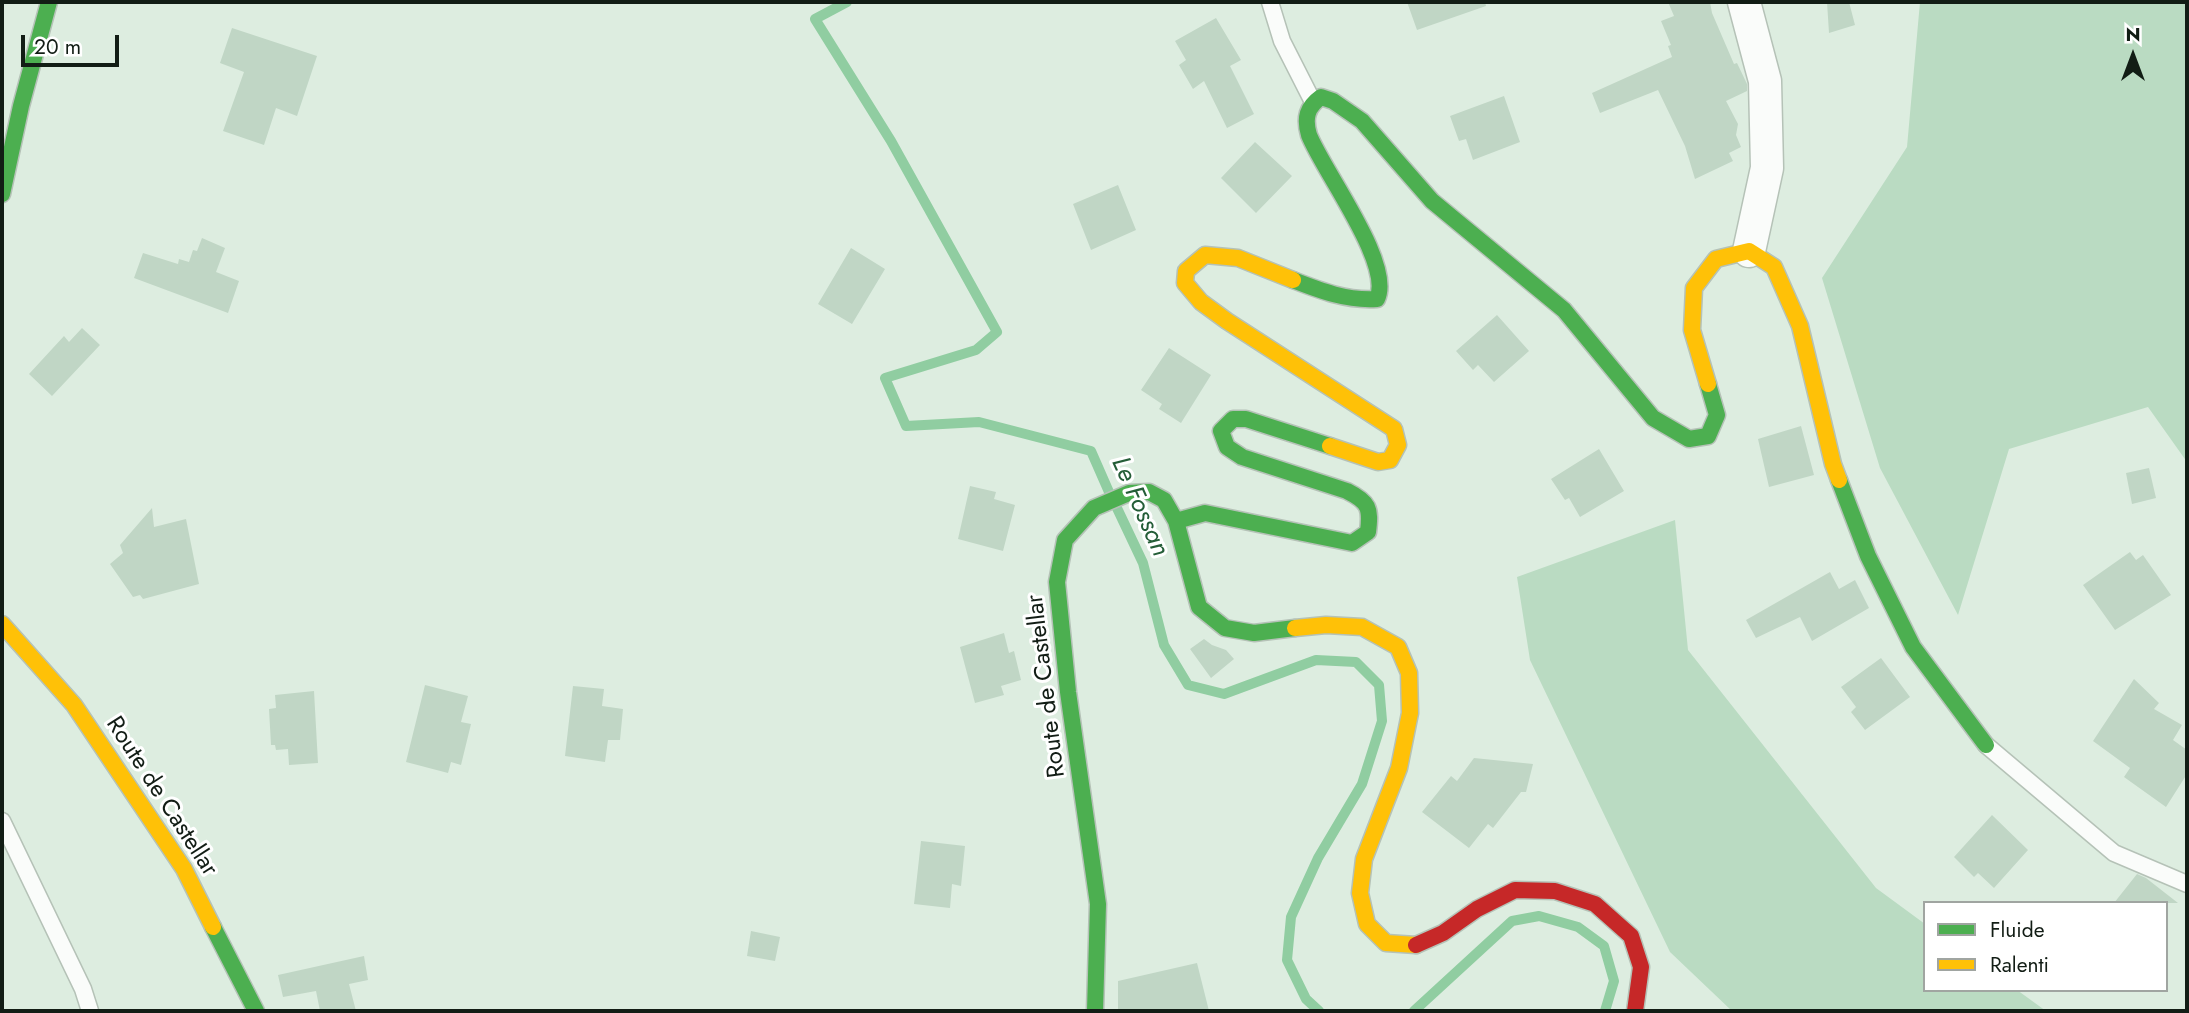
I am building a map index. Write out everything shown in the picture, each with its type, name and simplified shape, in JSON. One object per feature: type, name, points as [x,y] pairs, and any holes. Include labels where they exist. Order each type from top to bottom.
[{"type":"street","points":[[2,194],[20,106],[50,2]]},
{"type":"street","points":[[1744,2],[1765,81],[1767,155],[1767,168],[1749,251]]},
{"type":"street","points":[[1176,521],[1205,513],[1352,543],[1368,532],[1371,511],[1364,499],[1242,457],[1227,447],[1221,431],[1233,419],[1245,419],[1378,462],[1390,460],[1398,445],[1394,429],[1227,321],[1201,302],[1185,283],[1186,271],[1205,255],[1235,257],[1341,296],[1364,302],[1377,299],[1381,290],[1379,274],[1352,213],[1312,143],[1306,124],[1307,113],[1313,102],[1321,97],[1333,101],[1362,121],[1432,201],[1564,310],[1653,418],[1689,439],[1708,436],[1717,415],[1692,330],[1694,288],[1716,260],[1749,251],[1774,267],[1800,327],[1833,464],[1868,556],[1913,647],[1986,744]]},
{"type":"street","name":"Route de Castellar","points":[[1095,1011],[1098,904],[1068,692],[1057,582],[1065,540],[1094,508],[1129,493],[1149,492],[1164,500],[1176,521],[1199,607],[1225,628],[1254,633],[1326,625],[1362,627],[1398,647],[1409,673],[1410,713],[1399,768],[1364,859],[1360,892],[1367,924],[1386,943],[1416,945],[1443,933],[1477,909],[1515,890],[1555,891],[1595,904],[1631,936],[1641,967],[1635,1011]]},
{"type":"street","name":"Route de Castellar","points":[[2,624],[74,705],[184,869],[256,1011]]},
{"type":"lane","points":[[1270,2],[1282,41],[1313,102]]},
{"type":"lane","points":[[1986,744],[2114,853],[2187,884]]},
{"type":"lane","points":[[2,821],[83,989],[90,1011]]},
{"type":"green space","points":[[1920,2],[2187,2],[2187,462],[2148,407],[2009,449],[1958,615],[1880,468],[1822,278],[1907,147]]},
{"type":"green space","points":[[1675,520],[1688,650],[1876,888],[1923,923],[1923,992],[2020,992],[2046,1011],[1732,1011],[1670,952],[1530,660],[1517,577]]},
{"type":"building","points":[[1407,2],[1485,2],[1486,6],[1417,30]]},
{"type":"building","points":[[1668,2],[1710,2],[1712,13],[1734,64],[1737,63],[1747,84],[1747,91],[1726,101],[1738,124],[1736,135],[1741,147],[1729,153],[1733,161],[1695,179],[1685,146],[1658,90],[1600,113],[1592,93],[1672,57],[1668,46],[1671,45],[1661,21],[1674,16]]},
{"type":"building","points":[[1827,2],[1849,2],[1855,25],[1829,33]]},
{"type":"building","points":[[1216,18],[1241,60],[1230,66],[1254,114],[1227,128],[1204,81],[1193,89],[1179,65],[1186,60],[1175,41]]},
{"type":"building","points":[[232,28],[317,56],[297,116],[276,108],[264,145],[223,131],[244,72],[220,63]]},
{"type":"building","points":[[1504,96],[1520,142],[1473,160],[1466,139],[1459,141],[1450,116]]},
{"type":"building","points":[[1255,142],[1292,176],[1256,213],[1221,178]]},
{"type":"building","points":[[1118,185],[1136,230],[1091,250],[1073,204]]},
{"type":"building","points":[[202,238],[225,248],[216,272],[239,281],[228,313],[134,278],[143,253],[178,264],[179,259],[189,262],[193,250],[197,251]]},
{"type":"building","points":[[851,248],[885,269],[852,324],[818,304]]},
{"type":"building","points":[[1497,315],[1529,351],[1494,382],[1478,365],[1473,370],[1456,351]]},
{"type":"building","points":[[82,328],[100,345],[52,396],[29,374],[64,336],[69,342]]},
{"type":"building","points":[[1169,348],[1211,375],[1181,423],[1159,409],[1162,404],[1141,390]]},
{"type":"building","points":[[1801,426],[1814,475],[1769,487],[1758,439]]},
{"type":"building","points":[[1599,449],[1624,491],[1580,517],[1569,498],[1565,500],[1551,479]]},
{"type":"building","points":[[2149,468],[2156,498],[2132,504],[2126,473]]},
{"type":"building","points":[[970,486],[996,492],[994,499],[1015,505],[1003,551],[958,539]]},
{"type":"building","points":[[152,508],[154,527],[186,519],[199,584],[143,599],[140,595],[133,597],[110,564],[123,553],[120,545]]},
{"type":"building","points":[[2130,552],[2136,560],[2143,555],[2171,595],[2115,630],[2083,585]]},
{"type":"building","points":[[1830,572],[1839,589],[1855,580],[1869,608],[1812,641],[1800,617],[1756,638],[1746,620]]},
{"type":"building","points":[[1004,633],[1009,653],[1014,651],[1021,680],[1001,686],[1004,695],[975,703],[960,647]]},
{"type":"building","points":[[1204,639],[1226,650],[1234,659],[1211,678],[1190,649]]},
{"type":"building","points":[[1881,658],[1910,697],[1865,730],[1851,712],[1856,707],[1841,687]]},
{"type":"building","points":[[2134,679],[2159,703],[2154,709],[2182,725],[2173,740],[2187,750],[2187,774],[2166,807],[2124,777],[2130,768],[2093,741]]},
{"type":"building","points":[[425,685],[468,696],[461,722],[471,724],[461,765],[451,762],[448,773],[406,762]]},
{"type":"building","points":[[573,686],[604,689],[602,706],[623,709],[620,740],[608,740],[605,762],[565,756]]},
{"type":"building","points":[[314,691],[318,763],[289,765],[288,749],[276,750],[275,745],[271,745],[269,709],[276,708],[275,695]]},
{"type":"building","points":[[1474,758],[1533,764],[1526,792],[1521,792],[1493,828],[1488,824],[1469,848],[1422,812],[1451,776],[1457,781]]},
{"type":"building","points":[[1992,815],[2028,850],[1994,888],[1978,873],[1974,877],[1954,857]]},
{"type":"building","points":[[921,841],[965,846],[961,886],[952,884],[950,908],[914,904]]},
{"type":"building","points":[[2137,874],[2178,903],[2168,901],[2116,901]]},
{"type":"building","points":[[751,931],[780,937],[775,961],[747,956]]},
{"type":"building","points":[[364,956],[368,980],[349,984],[356,1011],[320,1011],[316,991],[283,997],[278,975]]},
{"type":"building","points":[[1197,963],[1209,1011],[1118,1011],[1118,981]]},
{"type":"waterway","name":"Le Fossan","points":[[847,2],[815,19],[891,141],[997,332],[976,350],[885,378],[906,426],[979,422],[1091,451],[1109,492]]},
{"type":"waterway","name":"Le Fossan","points":[[1116,506],[1143,563],[1164,645],[1188,685],[1224,694],[1316,660],[1356,662],[1379,685],[1382,721],[1362,784],[1318,858],[1291,917],[1287,960],[1306,999],[1319,1011]]},
{"type":"waterway","name":"Le Fossan","points":[[1414,1011],[1512,921],[1539,916],[1578,927],[1604,946],[1614,981],[1605,1011]]},
{"type":"traffic: fast","points":[[2,194],[21,106],[49,2]]},
{"type":"traffic: fast","points":[[1293,280],[1345,297],[1366,299],[1377,299],[1380,283],[1367,241],[1309,135],[1308,113],[1321,97],[1333,101],[1362,121],[1432,201],[1564,310],[1653,418],[1689,439],[1708,436],[1717,415],[1708,384]]},
{"type":"traffic: fast","points":[[1176,521],[1205,513],[1352,543],[1368,532],[1369,517],[1364,502],[1347,491],[1242,457],[1227,447],[1221,431],[1233,419],[1246,419],[1330,446]]},
{"type":"traffic: fast","points":[[1839,480],[1868,556],[1913,647],[1986,745]]},
{"type":"traffic: fast","points":[[1095,1011],[1098,904],[1068,692],[1057,582],[1065,540],[1094,508],[1129,493],[1149,492],[1164,500],[1176,521],[1199,607],[1225,628],[1254,633],[1295,628]]},
{"type":"traffic: fast","points":[[213,927],[256,1011]]},
{"type":"traffic: slow","points":[[1708,384],[1692,330],[1694,288],[1716,259],[1749,251],[1774,267],[1800,326],[1839,480]]},
{"type":"traffic: slow","points":[[1293,280],[1238,258],[1205,255],[1186,271],[1185,283],[1201,302],[1227,321],[1394,429],[1398,445],[1390,460],[1378,462],[1330,446]]},
{"type":"traffic: slow","points":[[2,624],[74,705],[184,869],[213,927]]},
{"type":"traffic: slow","points":[[1295,628],[1326,625],[1362,627],[1398,647],[1409,673],[1410,713],[1399,768],[1364,859],[1360,893],[1367,924],[1386,943],[1416,945]]},
{"type":"traffic: jam","points":[[1416,945],[1443,933],[1477,909],[1515,890],[1555,891],[1595,904],[1631,936],[1641,967],[1635,1011]]}]
